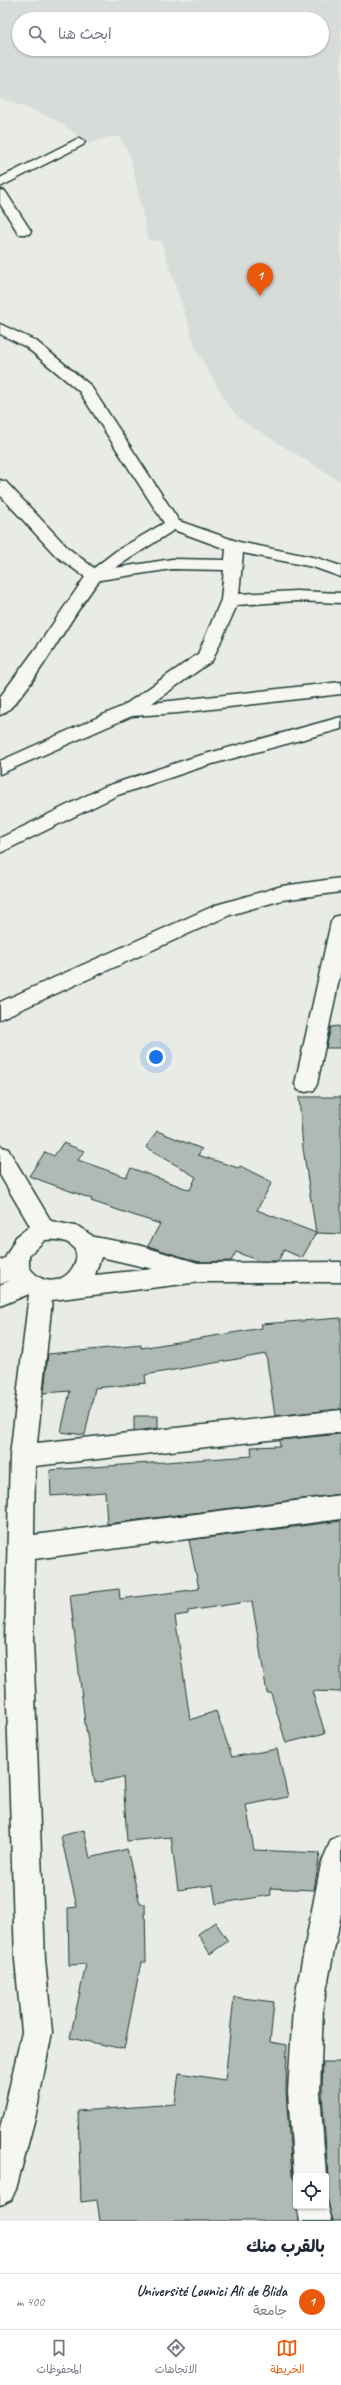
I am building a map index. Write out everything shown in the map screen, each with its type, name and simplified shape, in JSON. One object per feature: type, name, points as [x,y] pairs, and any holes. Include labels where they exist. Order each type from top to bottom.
[{"type":"street","points":[[0,184],[79,142]]},
{"type":"street","points":[[0,194],[24,231]]},
{"type":"street","points":[[0,328],[31,344],[85,388],[173,524],[235,546],[317,563],[341,572]]},
{"type":"street","points":[[0,485],[62,552],[95,576],[172,564],[233,565]]},
{"type":"street","points":[[0,709],[28,674],[61,626],[81,592],[95,576],[137,545],[173,524]]},
{"type":"street","points":[[0,768],[129,710],[206,657],[230,600],[235,546]]},
{"type":"street","points":[[230,600],[296,596],[341,598]]},
{"type":"street","points":[[129,710],[178,707],[341,688]]},
{"type":"street","points":[[0,846],[111,791],[198,762],[341,723]]},
{"type":"street","points":[[0,1010],[175,930],[224,910],[282,893],[341,885]]},
{"type":"street","points":[[306,1084],[341,922]]},
{"type":"street","points":[[0,1156],[44,1230]]},
{"type":"street","points":[[35,1286],[20,1274],[8,1269],[23,1243],[32,1235],[44,1230],[61,1230],[76,1235],[87,1245],[91,1257],[89,1268],[81,1279],[69,1287]]},
{"type":"street","points":[[87,1245],[132,1254],[200,1272]]},
{"type":"street","points":[[0,1296],[35,1286],[56,1290],[69,1287],[129,1282],[200,1272],[341,1272]]},
{"type":"street","points":[[0,2188],[20,2114],[37,2032],[30,1960],[20,1656],[23,1456],[35,1286]]},
{"type":"street","points":[[23,1456],[341,1421]]},
{"type":"street","points":[[21,1549],[341,1507]]},
{"type":"street","points":[[310,2173],[304,2092],[308,2007],[336,1864],[341,1850]]},
{"type":"street","points":[[314,2209],[316,2221]]},
{"type":"shaded area","points":[[0,0],[341,0],[341,482],[241,420],[228,405],[197,351],[161,241],[148,240],[130,155],[119,137],[108,137],[89,144],[55,119],[0,98]]},
{"type":"building","points":[[339,1026],[341,1048],[326,1048],[331,1027]]},
{"type":"building","points":[[299,1097],[341,1097],[341,1234],[316,1233],[303,1148]]},
{"type":"building","points":[[157,1131],[202,1149],[198,1155],[238,1168],[240,1166],[272,1182],[257,1210],[316,1233],[302,1258],[284,1250],[278,1261],[259,1261],[236,1252],[231,1261],[198,1262],[148,1246],[160,1224],[91,1201],[92,1199],[29,1176],[45,1152],[54,1156],[63,1143],[84,1151],[78,1160],[126,1177],[131,1168],[190,1190],[196,1177],[146,1147]]},
{"type":"building","points":[[341,1318],[341,1409],[275,1416],[266,1354],[145,1375],[146,1383],[95,1388],[85,1435],[61,1432],[70,1391],[44,1393],[48,1354],[141,1345],[141,1348],[262,1328],[261,1324]]},
{"type":"building","points":[[134,1416],[158,1416],[158,1428],[134,1431]]},
{"type":"building","points":[[341,1434],[341,1494],[107,1524],[105,1492],[51,1496],[50,1470],[252,1456],[251,1447],[280,1446],[279,1440]]},
{"type":"building","points":[[341,1521],[341,1692],[312,1691],[325,1733],[286,1743],[271,1693],[267,1693],[252,1601],[188,1611],[188,1614],[175,1616],[190,1720],[216,1711],[232,1757],[277,1749],[288,1797],[246,1805],[254,1850],[320,1853],[314,1890],[270,1888],[271,1895],[216,1904],[213,1885],[178,1890],[171,1837],[127,1841],[123,1777],[95,1783],[85,1723],[70,1595],[119,1589],[120,1599],[199,1589],[189,1540]]},
{"type":"building","points":[[84,1830],[90,1858],[127,1849],[140,1904],[145,1904],[146,1962],[141,1962],[124,2049],[70,2038],[86,1964],[69,1965],[68,1908],[77,1907],[61,1836]]},
{"type":"building","points":[[215,1922],[228,1941],[210,1954],[198,1934]]},
{"type":"building","points":[[234,1997],[274,2002],[270,2042],[287,2045],[286,2092],[293,2178],[293,2209],[296,2209],[298,2221],[100,2221],[97,2200],[81,2202],[78,2111],[175,2104],[179,2073],[225,2080]]},
{"type":"building","points":[[323,2062],[341,2062],[341,2221],[333,2221],[329,2207],[329,2173],[328,2173],[322,2092]]},
{"type":"place","name":"Université Lounici Ali de Blida","points":[[260,296]]}]
